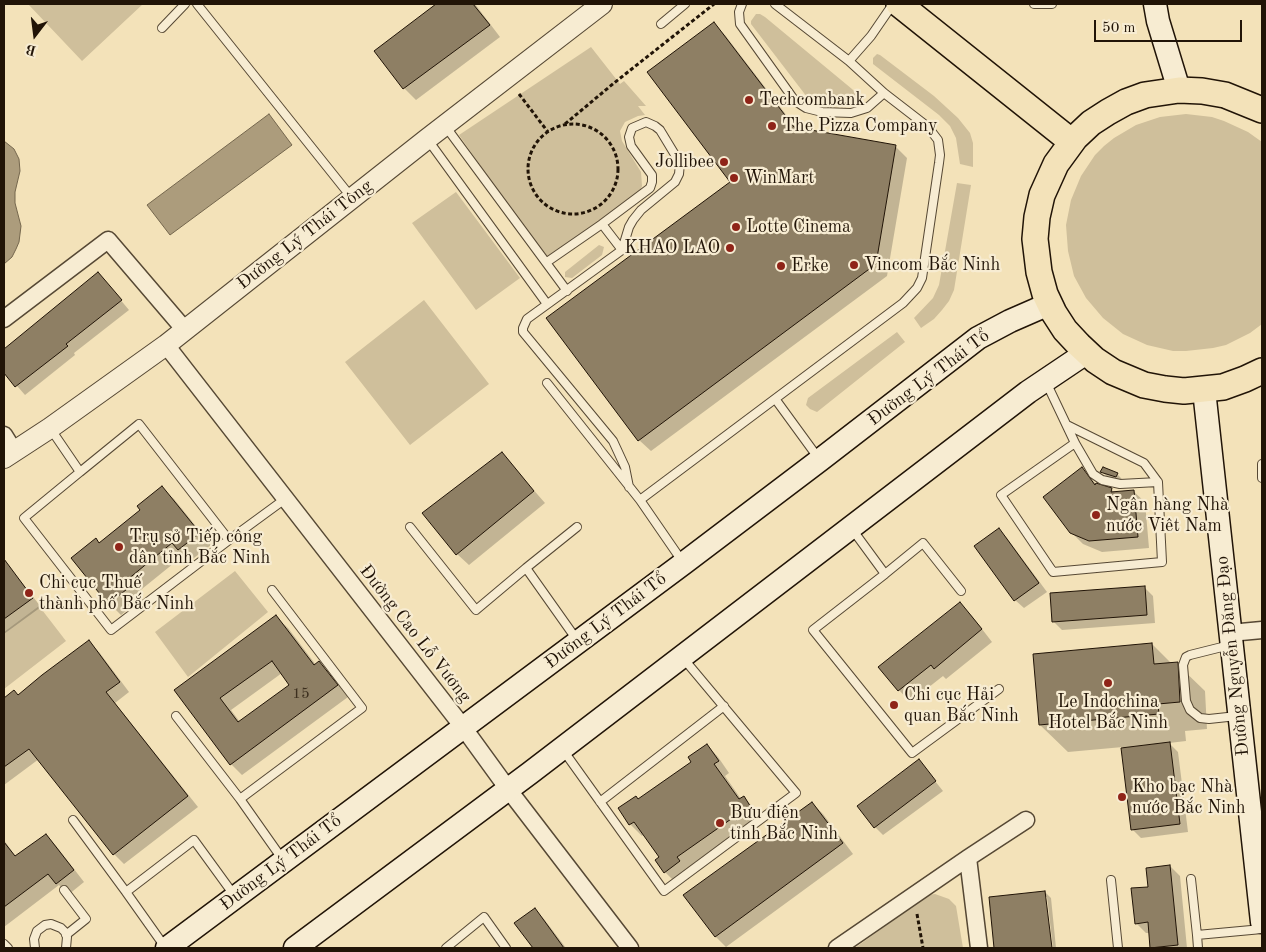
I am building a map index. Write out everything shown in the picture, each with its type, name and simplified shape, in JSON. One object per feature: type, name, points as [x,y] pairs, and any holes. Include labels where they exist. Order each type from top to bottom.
[{"type":"main road","points":[[898,4],[1072,142]]},
{"type":"main road","points":[[1155,4],[1158,21],[1179,90]]},
{"type":"main road","points":[[1259,106],[1226,95],[1179,90],[1150,94],[1126,102],[1099,117],[1072,142],[1050,174],[1037,216],[1035,239],[1042,283],[1050,304],[1065,330],[1086,353],[1113,372],[1144,385],[1176,391],[1204,390],[1234,383],[1262,371]]},
{"type":"main road","name":"Đường Lý Thái Tổ","points":[[166,948],[684,563],[978,338],[1010,321],[1050,304]]},
{"type":"main road","points":[[295,948],[508,789],[1045,381],[1086,353]]},
{"type":"main road","name":"Đường Nguyễn Đăng Đạo","points":[[1204,390],[1262,922]]},
{"type":"street","name":"Đường Lý Thái Tông","points":[[7,448],[50,428],[166,345],[602,4]]},
{"type":"street","points":[[4,318],[108,240],[185,330]]},
{"type":"street","name":"Đường Cao Lỗ Vương","points":[[166,345],[463,727],[630,948]]},
{"type":"street","points":[[1231,639],[1262,630]]},
{"type":"street","points":[[837,948],[1026,820]]},
{"type":"street","points":[[968,858],[979,948]]},
{"type":"lane","points":[[162,28],[185,4]]},
{"type":"lane","points":[[197,4],[352,198]]},
{"type":"lane","points":[[661,24],[685,4]]},
{"type":"lane","points":[[742,4],[739,12],[740,24],[795,101],[806,108],[822,112],[851,113],[867,108],[884,93]]},
{"type":"lane","points":[[640,500],[903,304],[917,288],[922,278],[939,163],[938,140],[928,127],[884,93],[849,61],[775,4]]},
{"type":"lane","points":[[849,61],[893,4]]},
{"type":"lane","points":[[1034,4],[1052,4]]},
{"type":"lane","points":[[547,262],[650,188],[652,175],[631,146],[629,137],[632,128],[646,122],[660,130],[680,163],[679,174],[674,184],[641,210],[633,220],[622,250],[524,322],[523,332],[613,441],[625,467],[629,487]]},
{"type":"lane","points":[[445,125],[567,291]]},
{"type":"lane","points":[[427,139],[547,304]]},
{"type":"lane","points":[[602,224],[622,250]]},
{"type":"lane","points":[[1045,381],[1093,474],[1102,480],[1120,484],[1158,482]]},
{"type":"lane","points":[[547,383],[640,500],[684,563]]},
{"type":"lane","points":[[776,400],[820,460]]},
{"type":"lane","points":[[229,540],[139,424],[24,518],[111,630],[285,500]]},
{"type":"lane","points":[[1067,425],[1144,463],[1158,482],[1162,562],[1053,572],[1001,495],[1075,442]]},
{"type":"lane","points":[[50,428],[80,472]]},
{"type":"lane","points":[[1262,464],[1262,478]]},
{"type":"lane","points":[[410,527],[476,610],[577,527]]},
{"type":"lane","points":[[851,528],[885,574]]},
{"type":"lane","points":[[961,591],[923,543],[813,630],[912,753],[999,689]]},
{"type":"lane","points":[[526,568],[579,641]]},
{"type":"lane","points":[[240,799],[362,708],[272,590]]},
{"type":"lane","points":[[1231,639],[1186,657],[1183,666],[1186,701],[1190,710],[1200,718],[1239,716]]},
{"type":"lane","points":[[562,748],[664,891],[796,793],[682,657]]},
{"type":"lane","points":[[600,802],[724,706]]},
{"type":"lane","points":[[176,716],[240,799],[284,861]]},
{"type":"lane","points":[[73,820],[166,948]]},
{"type":"lane","points":[[126,892],[194,840],[235,896]]},
{"type":"lane","points":[[1191,879],[1198,948]]},
{"type":"lane","points":[[1111,880],[1118,948]]},
{"type":"lane","points":[[64,890],[86,919],[66,934]]},
{"type":"lane","points":[[446,948],[484,917],[506,948]]},
{"type":"lane","points":[[35,948],[35,935],[45,925],[56,925],[61,928],[66,934],[68,942],[66,948]]},
{"type":"lane","points":[[1197,935],[1262,929]]},
{"type":"lane","points":[[4,944],[8,948]]},
{"type":"path","points":[[564,125],[580,124],[594,129],[606,139],[615,152],[618,167],[616,182],[609,196],[598,206],[584,213],[569,214],[549,207],[541,201],[530,183],[528,168],[530,153],[535,144],[548,132],[564,125],[714,4]]},
{"type":"path","points":[[519,94],[548,132]]},
{"type":"path","points":[[916,907],[923,948]]},
{"type":"shaded area","points":[[28,4],[143,4],[82,61]]},
{"type":"shaded area","points":[[756,14],[765,17],[852,89],[856,96],[852,104],[812,100],[807,97],[751,24]]},
{"type":"shaded area","points":[[591,47],[620,84],[624,81],[646,106],[638,106],[645,115],[625,122],[620,131],[622,141],[641,172],[642,186],[640,192],[547,262],[459,135]]},
{"type":"shaded area","points":[[877,54],[934,96],[958,118],[970,133],[973,143],[973,167],[960,164],[956,138],[950,126],[939,115],[873,64],[873,58]]},
{"type":"shaded area","points":[[269,114],[292,145],[170,235],[147,205]]},
{"type":"shaded area","points":[[1186,114],[1212,117],[1224,121],[1248,132],[1262,142],[1262,324],[1250,333],[1226,345],[1213,348],[1173,351],[1147,345],[1123,334],[1103,318],[1086,298],[1074,276],[1068,251],[1066,225],[1071,200],[1081,176],[1095,155],[1104,146],[1136,125],[1160,117]]},
{"type":"shaded area","points":[[4,141],[14,149],[19,159],[20,171],[15,192],[15,203],[21,226],[16,249],[12,257],[4,264]]},
{"type":"shaded area","points":[[957,183],[971,185],[954,290],[942,310],[934,319],[921,328],[914,318],[933,298],[939,285]]},
{"type":"shaded area","points":[[456,192],[520,278],[476,310],[412,223]]},
{"type":"shaded area","points":[[599,245],[604,247],[602,255],[572,278],[565,277],[565,272]]},
{"type":"shaded area","points":[[424,300],[489,384],[410,445],[345,362]]},
{"type":"shaded area","points":[[897,332],[905,342],[817,412],[806,405],[808,398]]},
{"type":"shaded area","points":[[235,571],[268,612],[188,677],[155,632]]},
{"type":"shaded area","points":[[39,606],[66,641],[4,689],[4,632]]},
{"type":"shaded area","points":[[935,894],[949,899],[956,906],[963,948],[855,948],[928,895]]},
{"type":"building","points":[[436,4],[473,4],[490,25],[403,89],[374,51]]},
{"type":"building","points":[[714,22],[794,127],[896,145],[876,264],[638,441],[546,318],[730,182],[647,72]]},
{"type":"building","points":[[98,272],[122,300],[66,344],[68,346],[15,387],[4,373],[4,349]]},
{"type":"building","points":[[502,452],[534,491],[456,555],[422,513]]},
{"type":"building","name":"Ngân hàng Nhà nước Viêt Nam","points":[[1082,467],[1095,485],[1096,483],[1112,488],[1111,492],[1134,490],[1138,537],[1089,541],[1070,533],[1043,497]]},
{"type":"building","points":[[1103,467],[1118,473],[1116,477],[1100,472]]},
{"type":"building","name":"Trụ sở Tiếp công dân tỉnh Bắc Ninh","points":[[162,486],[200,533],[178,550],[172,543],[127,580],[131,586],[108,604],[71,558],[96,538],[99,543],[140,510],[137,506]]},
{"type":"building","points":[[999,528],[1039,583],[1014,601],[974,546]]},
{"type":"building","points":[[4,559],[33,598],[4,619]]},
{"type":"building","points":[[1145,586],[1147,615],[1052,622],[1050,593]]},
{"type":"building","points":[[960,602],[982,629],[934,669],[931,665],[898,691],[878,667]]},
{"type":"building","points":[[276,615],[314,665],[319,661],[338,685],[230,765],[174,690]],"holes":[[[272,661],[289,685],[238,722],[220,698]]]},
{"type":"building","points":[[89,640],[120,682],[106,692],[188,796],[113,855],[29,749],[4,767],[4,698],[14,690],[18,695]]},
{"type":"building","name":"Le Indochina Hotel Bắc Ninh","points":[[1152,643],[1154,664],[1178,662],[1180,702],[1158,704],[1159,714],[1039,725],[1033,654]]},
{"type":"building","points":[[1170,742],[1180,824],[1131,830],[1121,748]]},
{"type":"building","points":[[707,744],[719,761],[714,764],[739,799],[744,796],[752,809],[736,820],[734,817],[677,857],[680,861],[664,873],[655,860],[659,857],[634,822],[629,825],[618,808],[636,796],[638,799],[691,762],[688,757]]},
{"type":"building","points":[[919,759],[936,781],[874,828],[857,806]]},
{"type":"building","points":[[812,802],[843,843],[715,937],[683,895]]},
{"type":"building","points":[[46,834],[74,870],[56,884],[48,874],[4,907],[4,842],[15,856]]},
{"type":"building","points":[[1170,865],[1178,945],[1150,948],[1148,922],[1135,924],[1131,888],[1148,887],[1146,868]]},
{"type":"building","points":[[1045,891],[1052,948],[994,948],[989,897]]},
{"type":"building","points":[[535,908],[564,948],[533,948],[514,923]]},
{"type":"place","name":"Techcombank","points":[[749,100]]},
{"type":"place","name":"The Pizza Company","points":[[772,126]]},
{"type":"place","name":"Jollibee","points":[[724,162]]},
{"type":"place","name":"WinMart","points":[[734,178]]},
{"type":"place","name":"Lotte Cinema","points":[[736,227]]},
{"type":"place","name":"KHAO LAO","points":[[730,248]]},
{"type":"place","name":"Vincom Bắc Ninh","points":[[854,265]]},
{"type":"place","name":"Erke","points":[[781,266]]},
{"type":"place","name":"Ngân hàng Nhà nước Viêt Nam","points":[[1096,515]]},
{"type":"place","name":"Trụ sở Tiếp công dân tỉnh Bắc Ninh","points":[[119,547]]},
{"type":"place","name":"Chi cục Thuế thành phố Bắc Ninh","points":[[29,593]]},
{"type":"place","name":"Le Indochina Hotel Bắc Ninh","points":[[1108,683]]},
{"type":"place","name":"Chi cục Hải quan Bắc Ninh","points":[[894,705]]},
{"type":"place","name":"Kho bạc Nhà nước Bắc Ninh","points":[[1122,797]]},
{"type":"place","name":"Bưu điện tỉnh Bắc Ninh","points":[[720,823]]}]
